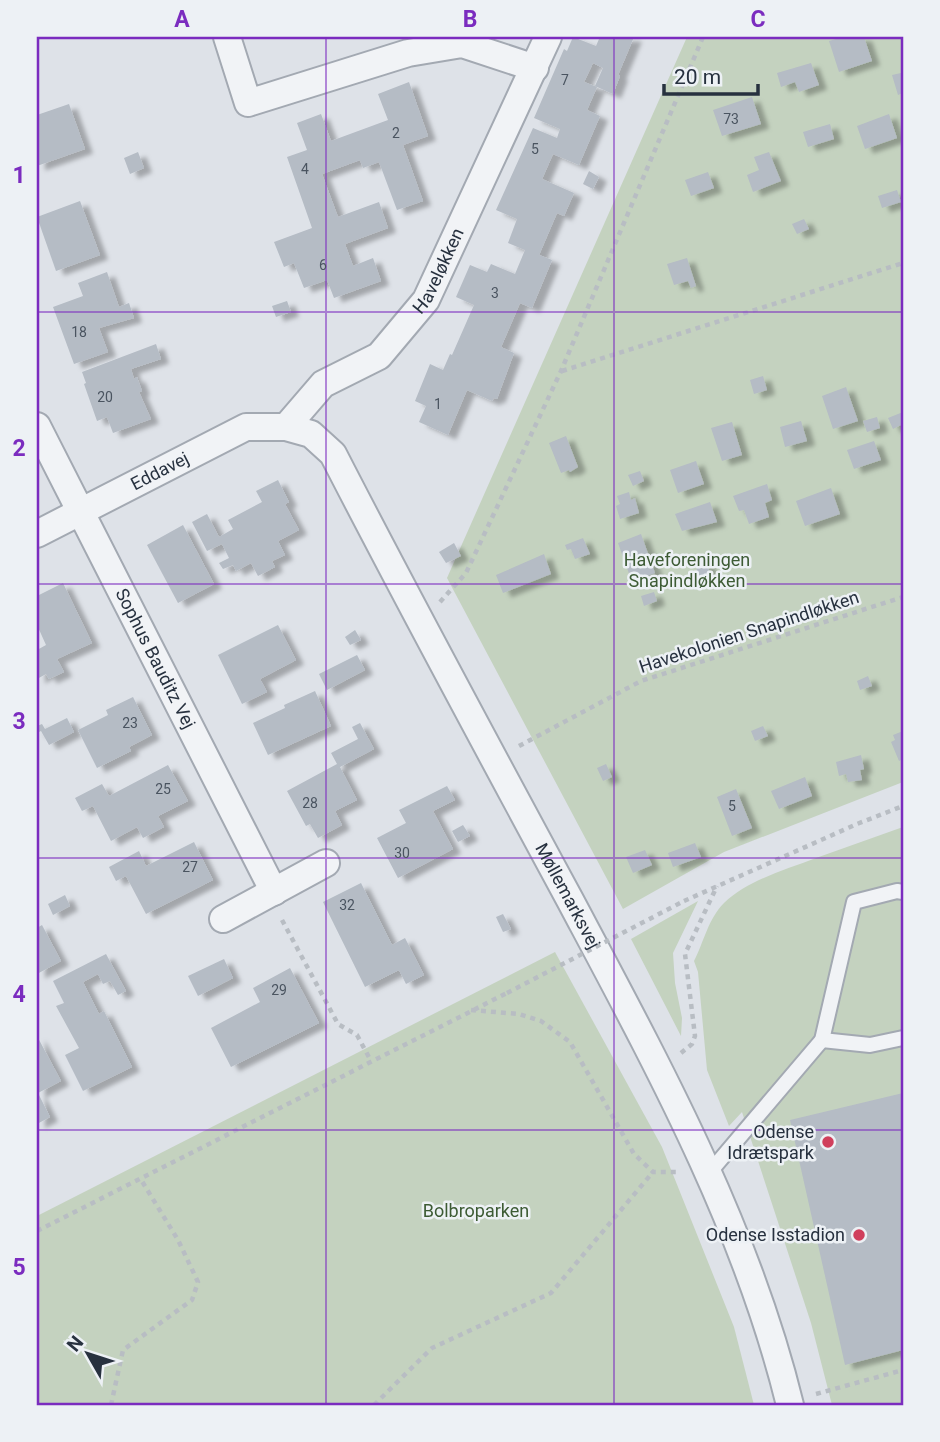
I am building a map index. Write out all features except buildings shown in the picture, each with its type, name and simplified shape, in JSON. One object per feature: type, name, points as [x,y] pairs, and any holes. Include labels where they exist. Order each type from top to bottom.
[{"type":"street","points":[[226,37],[248,103],[408,53],[462,44],[535,68]]},
{"type":"street","name":"Haveløkken","points":[[286,427],[323,384],[379,356],[426,300],[548,37]]},
{"type":"street","name":"Sophus Bauditz Vej","points":[[37,426],[271,894]]},
{"type":"street","name":"Eddavej","points":[[37,534],[246,427],[286,427]]},
{"type":"street","name":"Møllemarksvej","points":[[286,427],[311,434],[333,454],[420,623],[660,1068],[709,1173],[755,1291],[789,1403]]},
{"type":"street","points":[[223,919],[326,863]]},
{"type":"lane","points":[[709,1173],[822,1040],[853,902],[903,891]]},
{"type":"lane","points":[[822,1040],[870,1045],[903,1038]]},
{"type":"path","points":[[420,623],[466,573],[561,371],[702,37]]},
{"type":"path","points":[[561,371],[903,263]]},
{"type":"path","name":"Havekolonien Snapindløkken","points":[[494,759],[641,681],[903,597]]},
{"type":"path","points":[[37,1231],[684,901],[856,824],[903,806]]},
{"type":"path","points":[[660,1068],[687,1049],[695,1036],[685,954],[717,885]]},
{"type":"path","points":[[271,894],[338,1024],[356,1035],[371,1061]]},
{"type":"path","points":[[470,1010],[519,1014],[541,1021],[570,1042],[634,1154],[653,1172],[709,1173]]},
{"type":"path","points":[[374,1405],[432,1348],[551,1293],[653,1172]]},
{"type":"path","points":[[111,1405],[123,1350],[192,1300],[198,1282],[178,1240],[140,1178]]},
{"type":"path","points":[[789,1403],[903,1370]]},
{"type":"green space","name":"Haveforeningen Snapindløkken","points":[[687,37],[903,37],[903,782],[724,852],[623,909],[447,578]]},
{"type":"green space","name":"Odense Idrætspark","points":[[903,827],[903,1405],[832,1405],[811,1323],[742,1112],[729,1126],[707,1070],[698,972],[694,961],[719,909],[744,888],[780,871]]},
{"type":"green space","points":[[698,901],[673,953],[675,983],[682,1018],[681,1036],[631,939]]},
{"type":"green space","name":"Bolbroparken","points":[[555,952],[662,1147],[734,1327],[754,1405],[37,1405],[37,1216]]},
{"type":"place","name":"Odense Idrætspark","points":[[828,1142]]},
{"type":"place","name":"Odense Isstadion","points":[[859,1235]]}]
